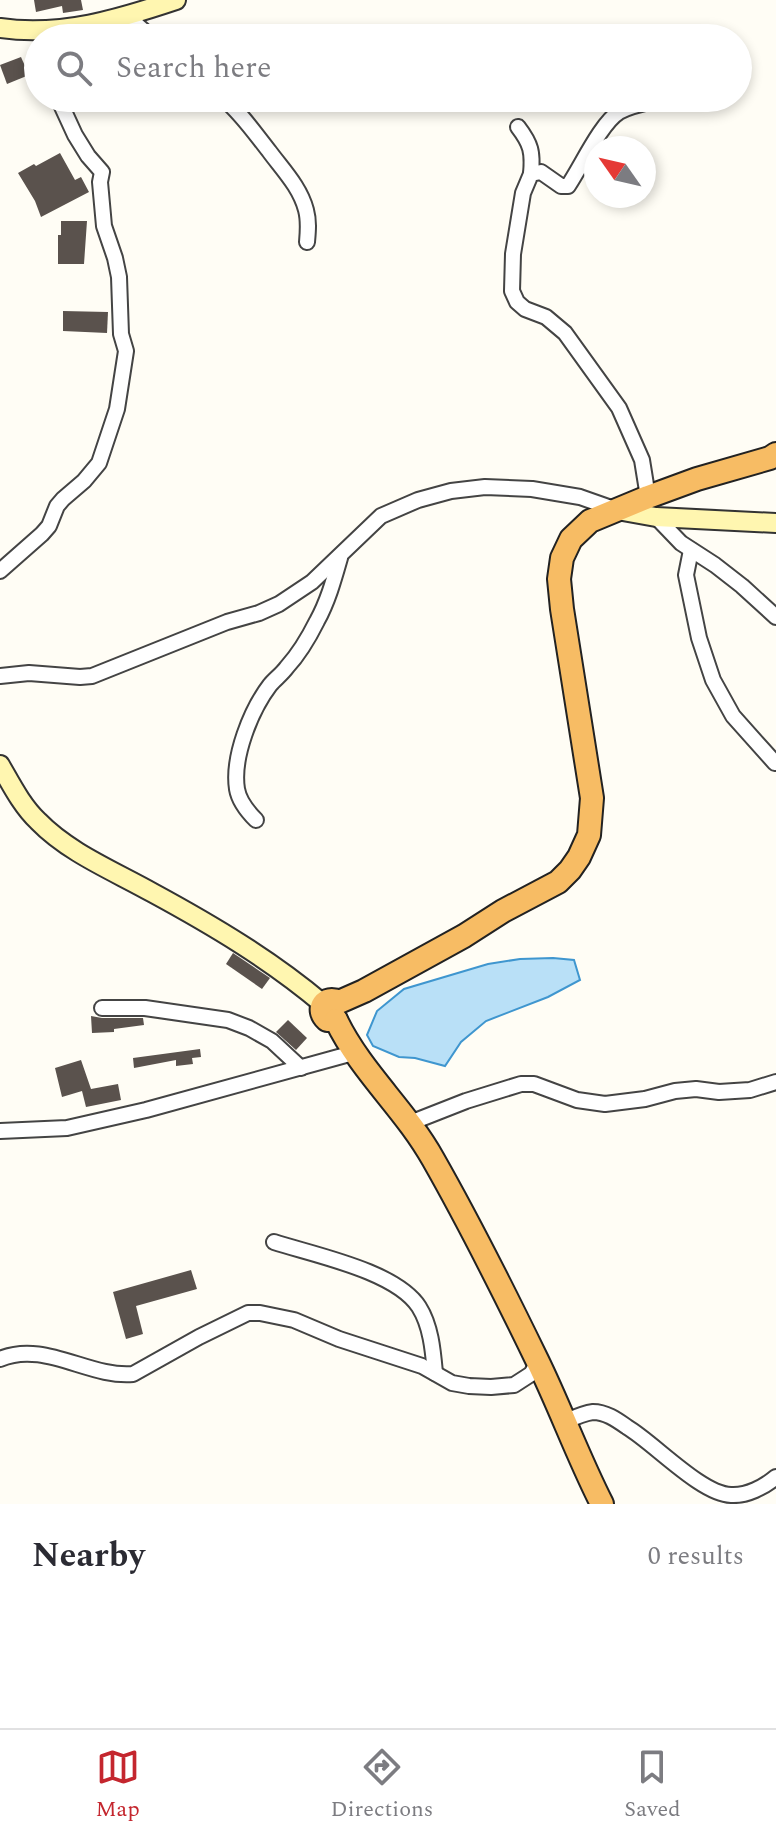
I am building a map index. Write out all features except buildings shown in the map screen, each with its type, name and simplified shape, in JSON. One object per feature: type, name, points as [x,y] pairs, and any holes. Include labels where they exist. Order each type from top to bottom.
[{"type":"highway","points":[[594,1501],[538,1362],[432,1157],[410,1123],[353,1053],[333,1009],[558,882],[579,857],[589,835],[592,798],[559,579],[562,558],[571,539],[590,521],[617,510],[652,507],[697,479],[776,454]]},
{"type":"main road","points":[[96,24],[167,1]]},
{"type":"main road","points":[[0,28],[24,31]]},
{"type":"main road","points":[[652,507],[776,523]]},
{"type":"main road","points":[[0,765],[36,820],[54,835],[76,851],[195,916],[333,1009]]},
{"type":"street","points":[[127,16],[136,24]]},
{"type":"street","points":[[0,571],[42,534],[57,506],[99,463],[117,409],[126,351],[120,323],[119,277],[104,226],[102,172],[88,156],[64,112]]},
{"type":"street","points":[[237,112],[298,190],[306,209],[307,242]]},
{"type":"street","points":[[531,174],[541,172],[561,186],[568,186],[602,128],[620,112]]},
{"type":"street","points":[[518,127],[529,142],[532,161],[531,174],[523,193],[513,254],[512,291],[517,302],[525,309],[546,317],[565,333],[619,408],[642,460],[652,507],[691,550],[733,579],[776,617]]},
{"type":"street","points":[[0,676],[29,673],[80,677],[105,671],[227,622],[259,613],[312,582],[372,523],[389,512],[451,491],[485,487],[532,489],[580,497],[617,510]]},
{"type":"street","points":[[691,550],[686,575],[699,638],[713,680],[733,716],[775,763]]},
{"type":"street","points":[[256,820],[245,809],[237,791],[236,766],[244,740],[254,712],[270,686],[289,665],[318,620],[341,556]]},
{"type":"street","points":[[102,1008],[145,1008],[228,1020],[272,1041],[301,1068]]},
{"type":"street","points":[[0,1131],[67,1128],[146,1110],[353,1053]]},
{"type":"street","points":[[410,1123],[521,1084],[534,1084],[577,1100],[605,1104],[675,1091],[750,1090],[776,1082]]},
{"type":"street","points":[[274,1242],[372,1274],[407,1293],[419,1306],[425,1321],[435,1373]]},
{"type":"street","points":[[0,1359],[23,1354],[41,1355],[101,1372],[133,1374],[248,1313],[260,1313],[294,1320],[339,1339],[422,1366],[452,1383],[469,1386],[514,1385],[531,1374],[538,1362]]},
{"type":"street","points":[[564,1422],[590,1412],[614,1418],[643,1436],[698,1481],[719,1492],[731,1495],[753,1491],[776,1477]]},
{"type":"water","points":[[553,958],[574,960],[580,980],[548,997],[486,1021],[461,1042],[445,1066],[399,1057],[373,1046],[367,1035],[377,1011],[404,989],[488,964]]}]
